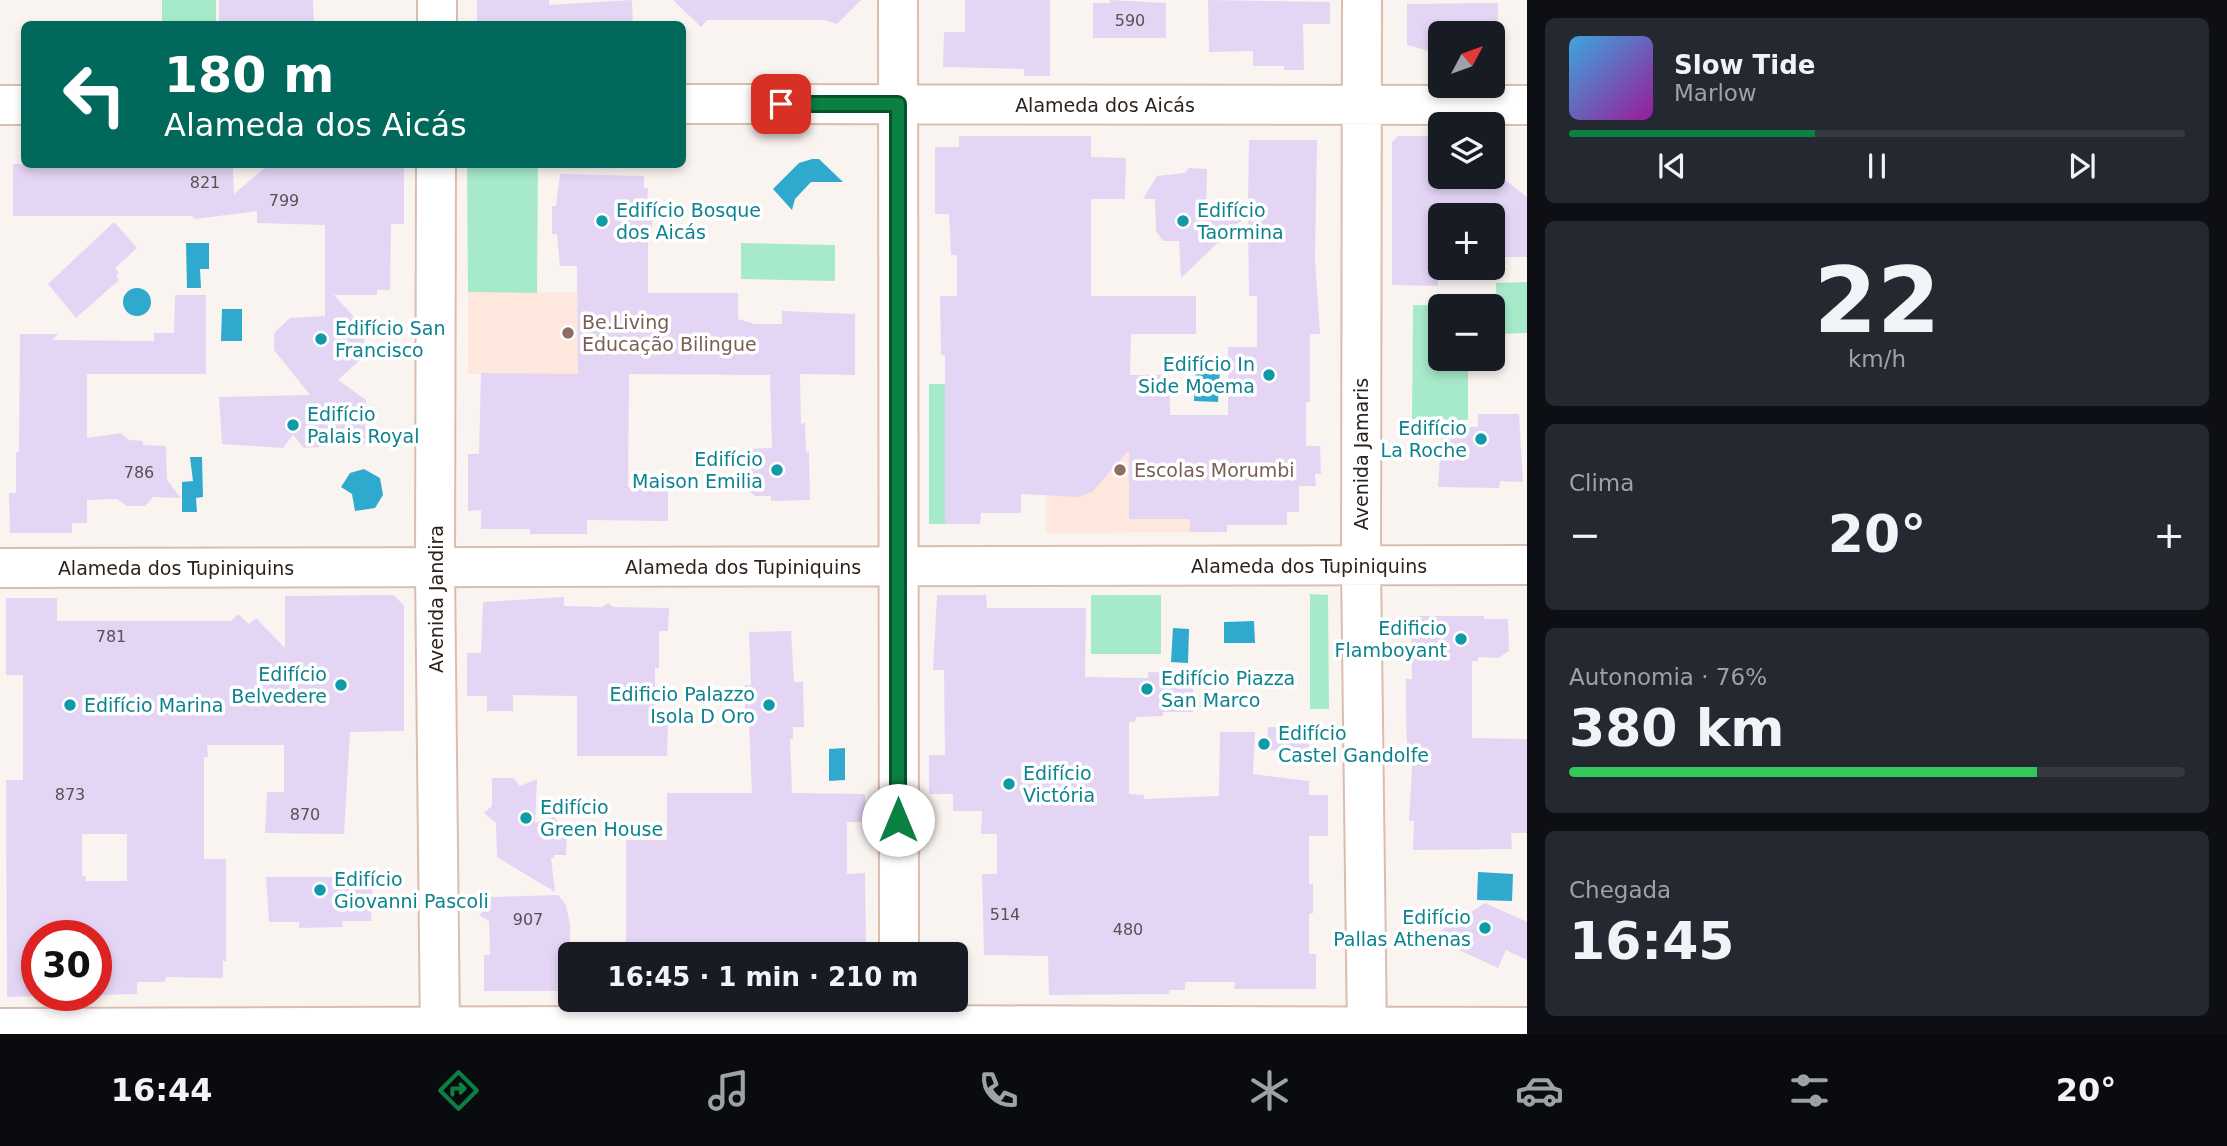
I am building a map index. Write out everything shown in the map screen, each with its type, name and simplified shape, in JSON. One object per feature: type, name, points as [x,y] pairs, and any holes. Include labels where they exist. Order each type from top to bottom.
[{"type":"street","points":[[437,0],[437,21]]},
{"type":"street","points":[[898,0],[899,942]]},
{"type":"street","name":"Avenida Jamaris","points":[[1362,0],[1361,566],[1367,1031]]},
{"type":"street","points":[[0,105],[21,104]]},
{"type":"street","name":"Alameda dos Aicás","points":[[686,104],[1362,107],[1527,105]]},
{"type":"street","name":"Avenida Jandira","points":[[436,168],[440,1031]]},
{"type":"street","name":"Alameda dos Tupiniquins","points":[[0,568],[1527,565]]},
{"type":"street","points":[[0,1028],[440,1031],[900,1019],[1367,1031],[1527,1027]]},
{"type":"shaded area","name":"Be.Living Educação Bilingue","points":[[468,292],[668,293],[668,374],[468,374]]},
{"type":"shaded area","name":"Escolas Morumbi","points":[[1047,375],[1169,375],[1170,415],[1193,415],[1192,490],[1227,491],[1227,532],[1046,533]]},
{"type":"green space","points":[[162,0],[216,0],[216,21],[162,21]]},
{"type":"green space","points":[[467,168],[538,168],[537,293],[468,292]]},
{"type":"green space","points":[[741,243],[835,245],[835,281],[741,279]]},
{"type":"green space","points":[[1527,282],[1527,333],[1505,334],[1505,294],[1496,294],[1496,283]]},
{"type":"green space","points":[[1413,305],[1428,305],[1428,371],[1468,371],[1468,420],[1412,419]]},
{"type":"green space","points":[[929,384],[945,384],[945,524],[929,524]]},
{"type":"green space","points":[[1310,594],[1328,595],[1329,709],[1310,709]]},
{"type":"green space","points":[[1091,595],[1161,595],[1161,654],[1091,654]]},
{"type":"water","points":[[819,159],[843,182],[811,182],[795,199],[792,210],[773,189],[799,163]]},
{"type":"water","points":[[186,243],[209,243],[209,269],[200,269],[201,288],[187,288]]},
{"type":"water","points":[[137,288],[147,292],[151,302],[147,312],[137,316],[127,312],[123,302],[127,292]]},
{"type":"water","points":[[222,309],[242,309],[242,341],[221,341]]},
{"type":"water","points":[[1196,368],[1220,369],[1218,402],[1194,401]]},
{"type":"water","points":[[190,457],[202,457],[203,497],[196,498],[197,512],[182,512],[182,482],[193,481]]},
{"type":"water","points":[[364,469],[380,478],[383,495],[375,508],[355,511],[352,494],[341,487],[350,473]]},
{"type":"water","points":[[1254,621],[1255,643],[1224,643],[1224,622]]},
{"type":"water","points":[[1173,628],[1189,629],[1188,663],[1171,662]]},
{"type":"water","points":[[845,748],[845,780],[829,781],[829,749]]},
{"type":"water","points":[[1478,872],[1513,874],[1512,901],[1477,900]]},
{"type":"building","points":[[219,0],[313,0],[314,21],[219,21]]},
{"type":"building","points":[[477,0],[549,0],[549,5],[632,0],[633,21],[477,21]]},
{"type":"building","points":[[673,0],[861,0],[837,24],[824,20],[707,20],[701,27]]},
{"type":"building","points":[[965,0],[1050,0],[1050,76],[1024,76],[1024,69],[943,67],[944,32],[965,32]]},
{"type":"building","points":[[1110,0],[1166,3],[1166,38],[1093,38],[1093,3],[1110,3]]},
{"type":"building","points":[[1208,0],[1330,2],[1330,24],[1303,24],[1304,70],[1284,70],[1284,66],[1253,66],[1253,51],[1209,52]]},
{"type":"building","points":[[1498,3],[1498,21],[1428,21],[1428,51],[1407,45],[1407,4]]},
{"type":"building","points":[[959,136],[1091,136],[1091,157],[1126,158],[1125,199],[1091,199],[1091,296],[1196,296],[1196,334],[1131,334],[1130,375],[1169,375],[1170,415],[1228,415],[1228,347],[1257,347],[1257,296],[1249,296],[1248,214],[1181,278],[1179,241],[1163,241],[1156,231],[1155,199],[1143,199],[1157,176],[1185,173],[1189,168],[1207,169],[1206,211],[1248,204],[1249,140],[1317,140],[1315,260],[1320,334],[1310,334],[1310,402],[1306,402],[1306,446],[1320,446],[1321,474],[1315,474],[1316,486],[1299,486],[1299,512],[1287,512],[1287,525],[1227,525],[1227,532],[1190,532],[1190,519],[1129,519],[1129,450],[1093,491],[1079,497],[1021,494],[1021,513],[981,513],[980,524],[945,524],[945,355],[941,355],[940,296],[957,296],[957,255],[951,255],[949,214],[935,214],[935,147],[959,147]]},
{"type":"building","points":[[1398,136],[1428,136],[1428,189],[1505,189],[1505,180],[1527,197],[1527,257],[1505,257],[1505,203],[1428,203],[1428,280],[1438,280],[1438,286],[1392,285],[1392,142]]},
{"type":"building","points":[[13,164],[21,164],[21,168],[233,168],[234,194],[264,168],[404,168],[404,224],[391,224],[390,290],[377,290],[377,295],[334,295],[366,330],[361,359],[338,380],[366,400],[365,444],[304,448],[293,435],[283,448],[222,444],[219,397],[310,395],[274,350],[274,333],[290,318],[325,316],[325,225],[257,223],[257,211],[195,219],[192,216],[13,216]]},
{"type":"building","points":[[560,174],[644,176],[644,188],[648,188],[647,207],[652,207],[652,235],[648,235],[648,293],[738,293],[738,319],[755,324],[782,324],[782,311],[855,314],[855,375],[800,374],[801,424],[805,423],[806,452],[809,451],[810,500],[771,501],[771,496],[755,496],[746,489],[745,449],[772,448],[770,375],[629,374],[628,487],[668,487],[668,521],[587,520],[587,534],[530,534],[530,529],[481,529],[481,510],[468,511],[468,454],[479,454],[481,373],[578,374],[577,266],[560,266],[557,234],[552,234],[552,206],[556,206]]},
{"type":"building","points":[[114,222],[137,248],[115,268],[119,273],[116,276],[119,280],[76,318],[48,284]]},
{"type":"building","points":[[175,295],[206,295],[206,374],[87,374],[87,438],[121,433],[129,440],[143,441],[143,445],[166,446],[167,480],[181,498],[153,497],[145,506],[127,506],[117,499],[87,500],[87,523],[72,523],[72,533],[10,533],[9,493],[16,493],[16,452],[19,452],[20,334],[58,334],[52,340],[154,341],[154,333],[174,333]]},
{"type":"building","name":"Edifício La Roche","points":[[1478,414],[1519,414],[1523,482],[1500,481],[1499,488],[1438,487],[1442,427],[1478,427]]},
{"type":"building","points":[[394,595],[404,606],[404,731],[350,732],[344,834],[265,833],[267,792],[284,792],[284,745],[207,745],[208,757],[204,757],[204,859],[226,859],[226,961],[223,961],[223,978],[166,977],[165,982],[137,982],[137,994],[112,995],[112,920],[21,920],[21,997],[7,997],[6,780],[23,780],[23,675],[6,675],[6,598],[57,598],[57,621],[231,621],[238,614],[249,624],[256,618],[285,648],[285,596]],"holes":[[[82,834],[127,834],[127,881],[86,881],[85,876],[82,876]]]},
{"type":"building","points":[[937,595],[986,595],[987,608],[1086,608],[1085,677],[1148,678],[1148,672],[1183,673],[1193,687],[1193,712],[1163,712],[1163,716],[1136,717],[1135,722],[1129,722],[1129,794],[1144,795],[1144,799],[1219,796],[1220,732],[1255,732],[1253,774],[1309,781],[1309,795],[1328,795],[1328,836],[1309,836],[1309,884],[1313,884],[1313,913],[1309,914],[1309,954],[1316,954],[1316,989],[1234,989],[1235,982],[1185,982],[1185,990],[1169,990],[1169,994],[1049,995],[1048,956],[984,955],[982,874],[997,874],[997,834],[981,834],[982,811],[953,811],[953,794],[929,794],[929,755],[945,755],[944,670],[933,670]]},
{"type":"building","points":[[564,597],[564,606],[602,607],[608,603],[613,607],[669,608],[668,631],[659,631],[659,668],[655,668],[655,725],[668,725],[667,756],[577,756],[577,696],[513,695],[513,711],[487,711],[487,696],[467,696],[467,653],[481,653],[483,602]]},
{"type":"building","points":[[1411,616],[1484,616],[1484,619],[1508,619],[1509,651],[1498,658],[1478,657],[1478,661],[1472,661],[1472,738],[1527,739],[1527,833],[1511,833],[1512,849],[1413,850],[1414,821],[1409,821],[1413,751],[1407,751],[1406,714],[1406,679],[1412,679]]},
{"type":"building","points":[[791,631],[794,682],[803,682],[804,727],[793,727],[793,739],[790,739],[792,793],[865,794],[865,822],[847,822],[847,874],[865,873],[866,942],[626,942],[626,840],[667,840],[667,793],[752,793],[749,724],[745,724],[745,685],[751,685],[749,632]]},
{"type":"building","points":[[1268,727],[1309,727],[1309,751],[1267,750]]},
{"type":"building","name":"Edifício Green House","points":[[492,778],[513,778],[520,786],[537,779],[535,823],[553,816],[567,832],[566,855],[554,855],[554,858],[551,858],[555,892],[497,857],[496,823],[484,813],[492,806]]},
{"type":"building","name":"Edifício Giovanni Pascoli","points":[[266,877],[373,877],[371,921],[342,921],[343,927],[299,928],[299,922],[269,922]]},
{"type":"building","points":[[558,895],[566,905],[570,942],[558,942],[558,991],[484,991],[484,955],[490,955],[489,921],[479,915],[489,906],[490,897]]},
{"type":"building","name":"Edifício Pallas Athenas","points":[[1485,903],[1527,922],[1527,960],[1506,950],[1498,968],[1431,937]]},
{"type":"place","name":"Edifício Bosque dos Aicás","points":[[602,221]]},
{"type":"place","name":"Edifício Taormina","points":[[1183,221]]},
{"type":"place","name":"Be.Living Educação Bilingue","points":[[568,333]]},
{"type":"place","name":"Edifício San Francisco","points":[[321,339]]},
{"type":"place","name":"Edifício In Side Moema","points":[[1269,375]]},
{"type":"place","name":"Edifício Palais Royal","points":[[293,425]]},
{"type":"place","name":"Edifício La Roche","points":[[1481,439]]},
{"type":"place","name":"Edifício Maison Emilia","points":[[777,470]]},
{"type":"place","name":"Escolas Morumbi","points":[[1120,470]]},
{"type":"place","name":"Edificio Flamboyant","points":[[1461,639]]},
{"type":"place","name":"Edifício Belvedere","points":[[341,685]]},
{"type":"place","name":"Edifício Piazza San Marco","points":[[1147,689]]},
{"type":"place","name":"Edifício Marina","points":[[70,705]]},
{"type":"place","name":"Edificio Palazzo Isola D Oro","points":[[769,705]]},
{"type":"place","name":"Edifício Castel Gandolfe","points":[[1264,744]]},
{"type":"place","name":"Edifício Victória","points":[[1009,784]]},
{"type":"place","name":"Edifício Green House","points":[[526,818]]},
{"type":"place","name":"Edifício Giovanni Pascoli","points":[[320,890]]},
{"type":"place","name":"Edifício Pallas Athenas","points":[[1485,928]]},
{"type":"route","points":[[781,104],[898,104],[898,820]]}]
